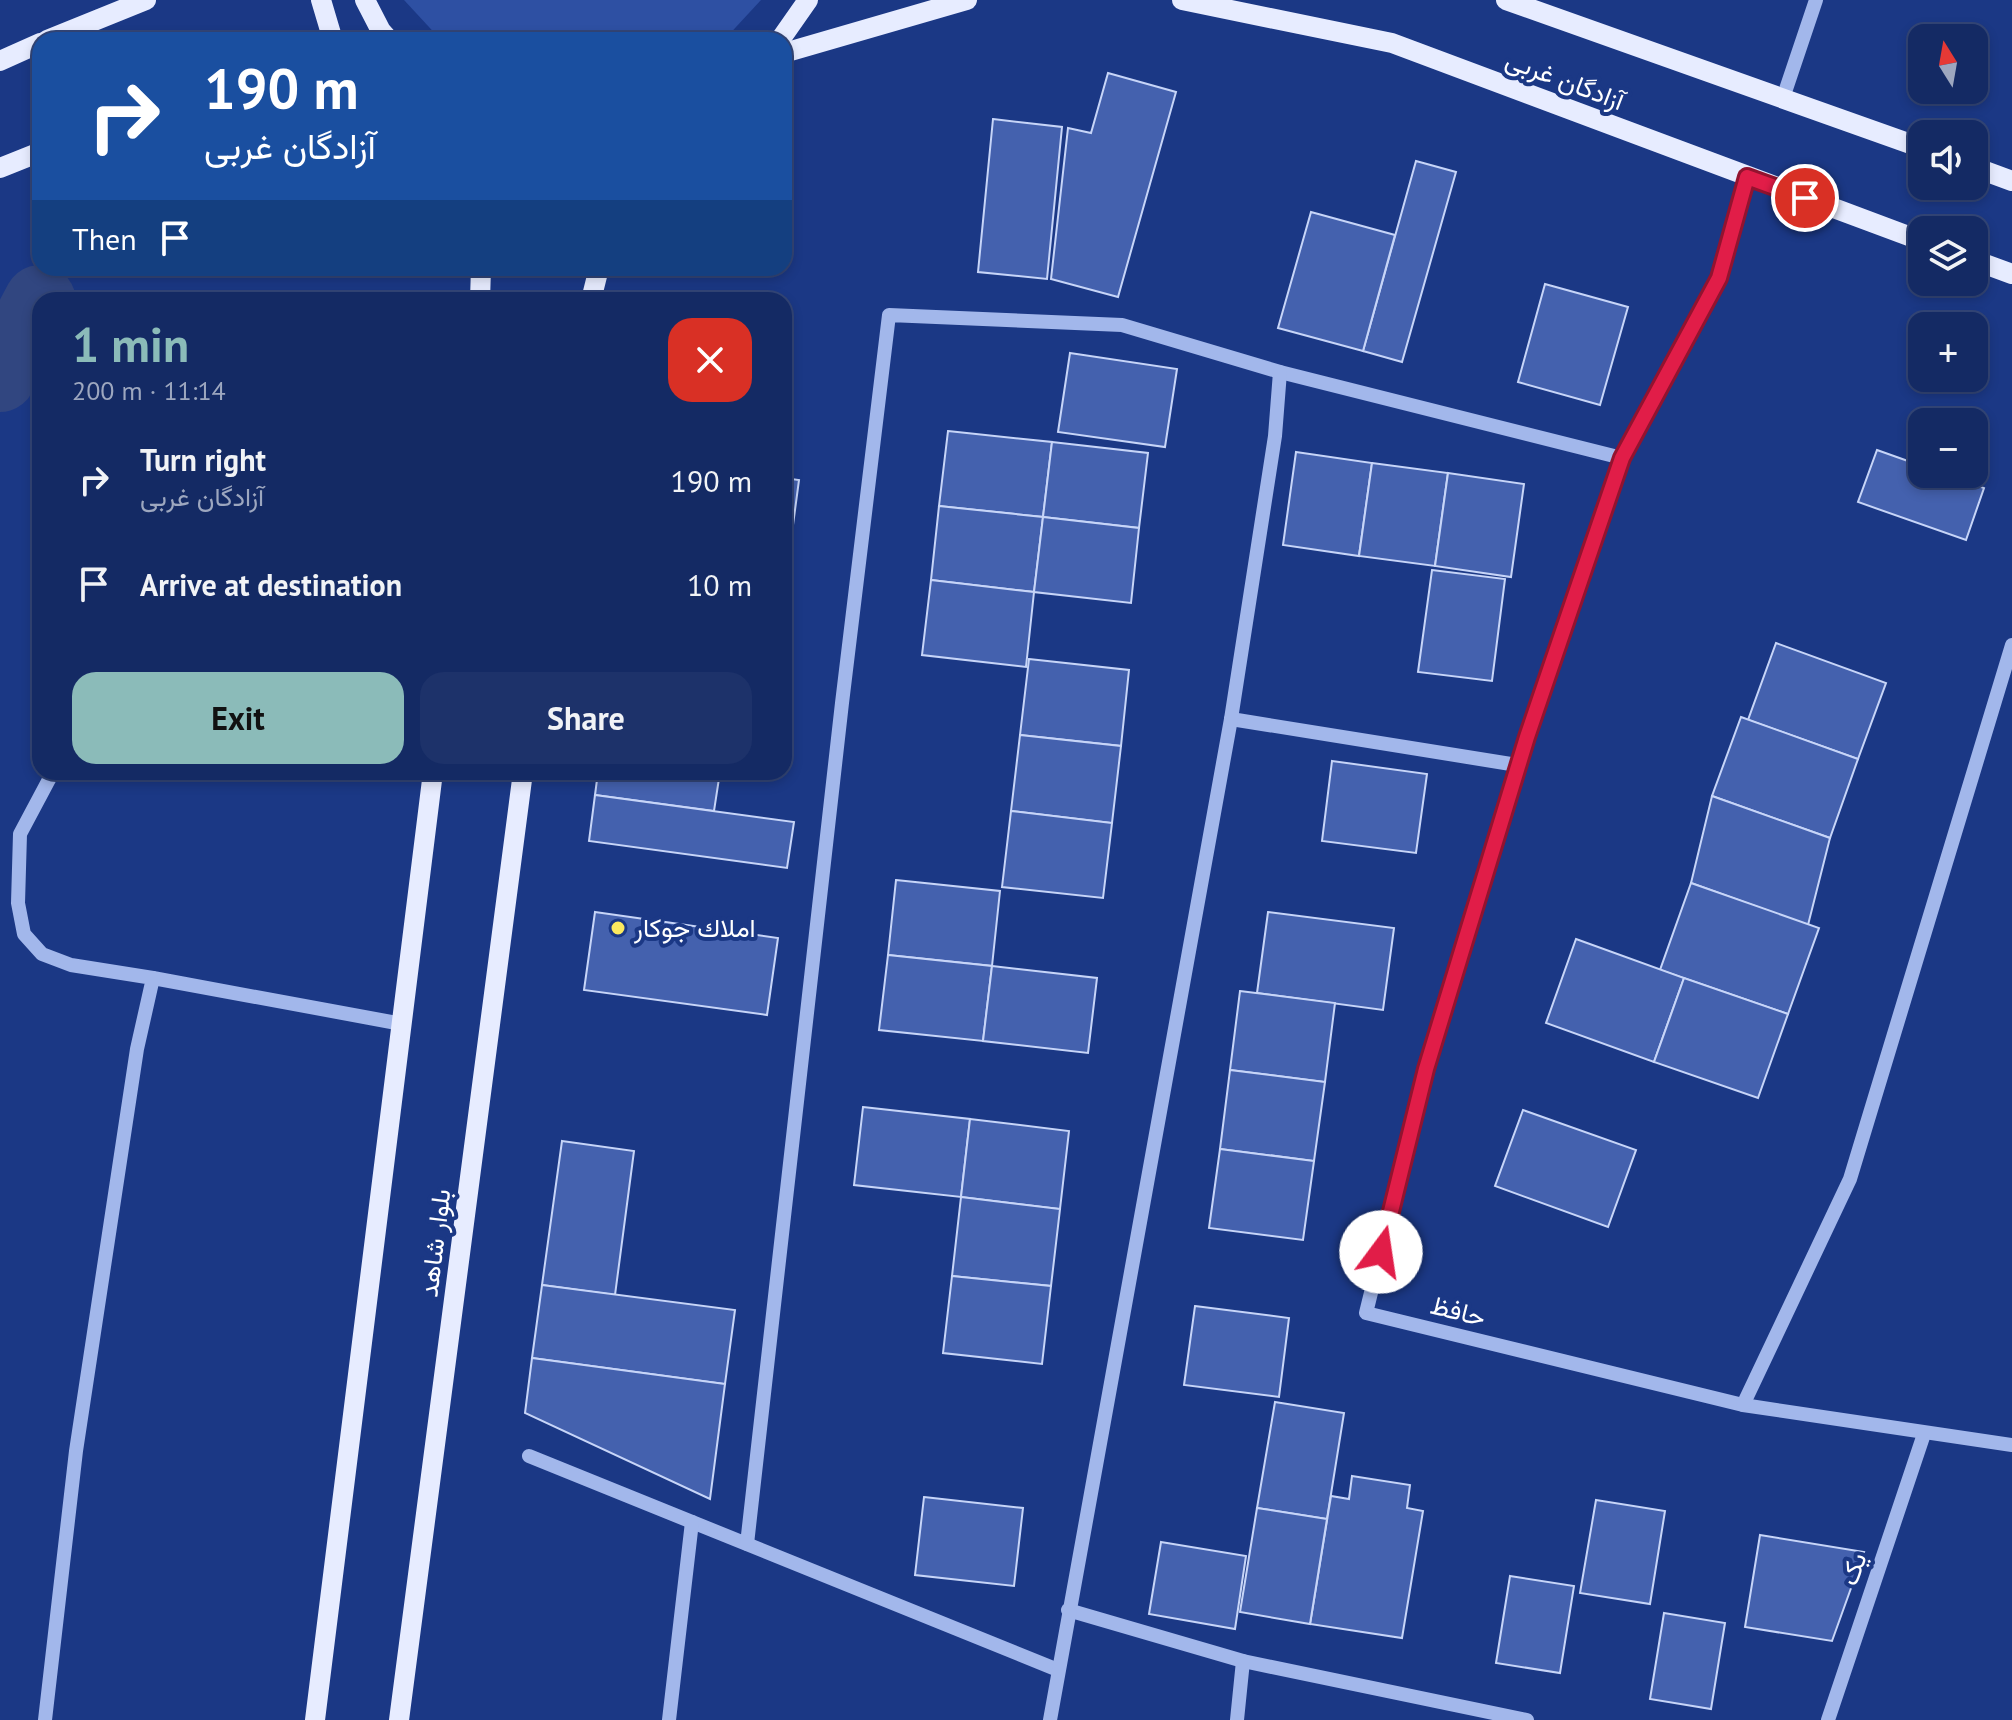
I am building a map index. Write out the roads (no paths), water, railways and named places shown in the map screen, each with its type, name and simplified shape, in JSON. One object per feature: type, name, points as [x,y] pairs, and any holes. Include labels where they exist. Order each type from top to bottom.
[{"type":"main road","points":[[67,32],[146,0]]},
{"type":"main road","points":[[321,0],[331,32]]},
{"type":"main road","points":[[365,0],[382,32]]},
{"type":"main road","points":[[786,32],[808,0]]},
{"type":"main road","points":[[792,51],[967,0]]},
{"type":"main road","name":"آزادگان غربی","points":[[1182,0],[1392,43],[1908,236]]},
{"type":"main road","name":"آزادگان غربی","points":[[1506,0],[1908,143]]},
{"type":"main road","points":[[0,61],[32,47]]},
{"type":"main road","points":[[0,168],[32,155]]},
{"type":"main road","points":[[1988,172],[2012,181]]},
{"type":"main road","points":[[1988,265],[2012,274]]},
{"type":"main road","points":[[315,1720],[432,780]]},
{"type":"main road","name":"بلوار شاهد","points":[[399,1720],[522,780]]},
{"type":"street","points":[[1783,98],[1816,0]]},
{"type":"street","name":"حافظ","points":[[1747,177],[1719,278],[1622,458],[1517,765],[1426,1069],[1366,1313],[1743,1405],[2012,1445]]},
{"type":"street","points":[[747,1544],[889,315],[1122,325],[1280,372],[1622,458]]},
{"type":"street","points":[[1050,1720],[1231,719],[1275,436],[1280,372]]},
{"type":"street","points":[[1743,1405],[1850,1179],[2012,645]]},
{"type":"street","points":[[1231,719],[1517,765]]},
{"type":"street","points":[[49,780],[20,834],[18,903],[24,934],[42,954],[71,965],[402,1024]]},
{"type":"street","points":[[45,1720],[76,1451],[142,1020],[153,978]]},
{"type":"street","name":"یک","points":[[1828,1720],[1924,1434]]},
{"type":"street","points":[[529,1456],[1058,1670]]},
{"type":"street","points":[[669,1720],[692,1522]]},
{"type":"street","points":[[1068,1610],[1243,1661],[1527,1720]]},
{"type":"street","points":[[1237,1720],[1243,1661]]},
{"type":"waterway","points":[[0,376],[32,316]]},
{"type":"place","name":"املاك جوكار","points":[[618,928]]}]
